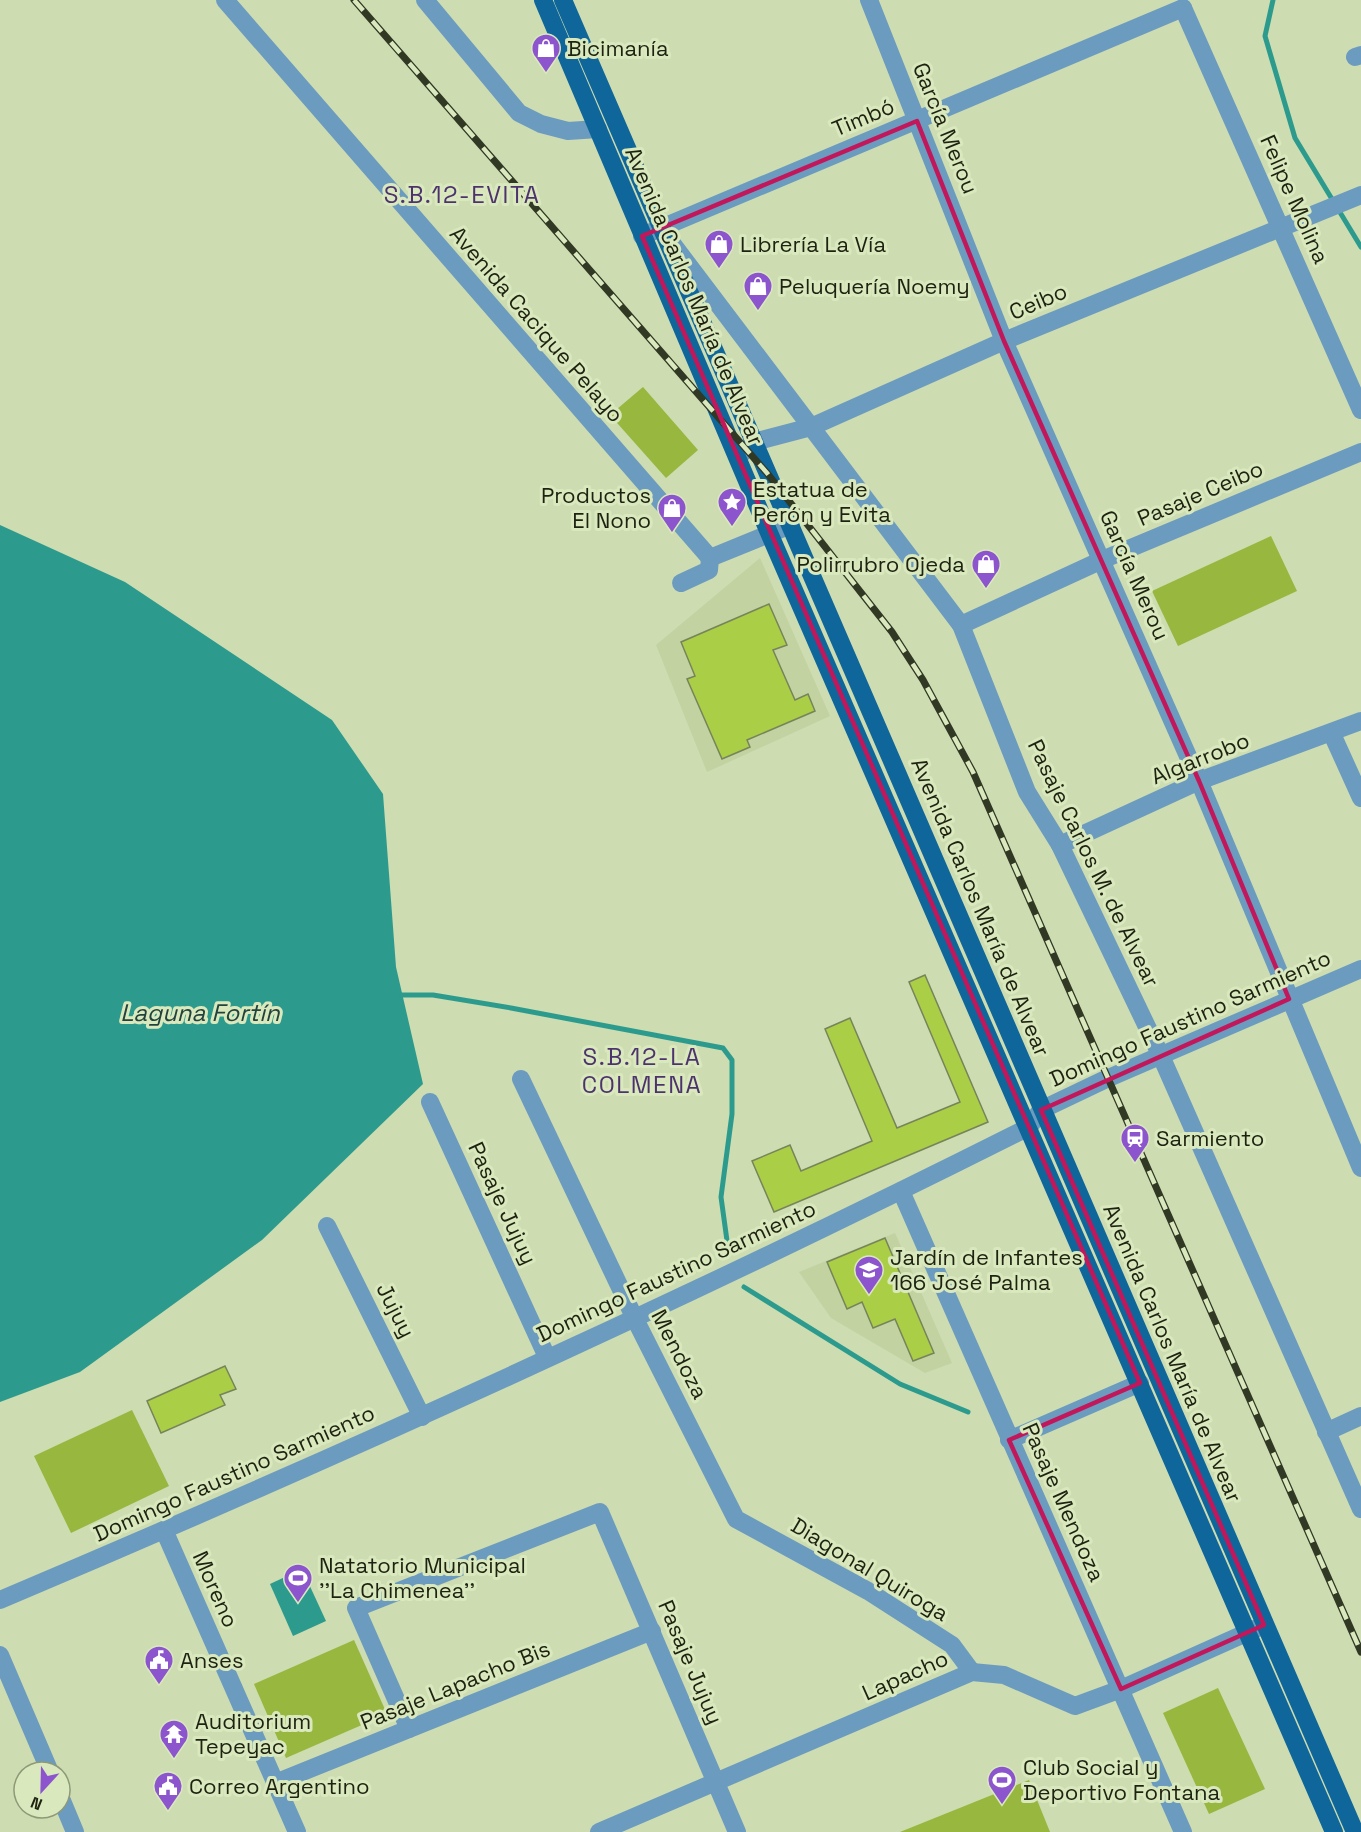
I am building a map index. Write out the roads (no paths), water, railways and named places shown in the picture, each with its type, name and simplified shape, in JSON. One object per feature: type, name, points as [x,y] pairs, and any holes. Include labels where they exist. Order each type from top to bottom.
[{"type":"main road","name":"Avenida Carlos María de Alvear","points":[[543,0],[770,535],[1334,1832]]},
{"type":"main road","name":"Avenida Carlos María de Alvear","points":[[563,0],[1355,1832]]},
{"type":"street","name":"Avenida Cacique Pelayo","points":[[225,0],[710,558]]},
{"type":"street","points":[[425,0],[519,113],[541,124],[568,131],[598,129]]},
{"type":"street","name":"García Merou","points":[[869,0],[1004,341],[1199,781],[1361,1168]]},
{"type":"street","name":"Timbó","points":[[642,236],[917,121],[1185,4]]},
{"type":"street","name":"Felipe Molina","points":[[1185,4],[1361,410]]},
{"type":"street","name":"Ceibo","points":[[738,457],[754,442],[811,427],[1004,341],[1357,196]]},
{"type":"street","name":"Pasaje Carlos M. de Alvear","points":[[661,228],[961,625],[1027,792],[1060,845],[1161,1056],[1361,1509]]},
{"type":"street","name":"Pasaje Ceibo","points":[[961,625],[1102,560],[1361,452]]},
{"type":"street","points":[[681,583],[709,570],[710,558],[791,525]]},
{"type":"street","name":"Algarrobo","points":[[1060,845],[1199,781],[1332,734],[1361,721]]},
{"type":"street","points":[[1332,734],[1361,798]]},
{"type":"street","name":"Domingo Faustino Sarmiento","points":[[0,1600],[422,1417],[548,1357],[635,1319],[1029,1127],[1041,1110],[1361,969]]},
{"type":"street","name":"Mendoza","points":[[521,1079],[635,1319],[736,1519]]},
{"type":"street","name":"Pasaje Jujuy","points":[[430,1102],[548,1357]]},
{"type":"street","name":"Pasaje Mendoza","points":[[901,1191],[1183,1832]]},
{"type":"street","name":"Jujuy","points":[[327,1226],[422,1417]]},
{"type":"street","points":[[1009,1440],[1140,1383]]},
{"type":"street","points":[[1326,1432],[1361,1416]]},
{"type":"street","name":"Pasaje Jujuy","points":[[409,1729],[356,1608],[600,1512],[737,1832]]},
{"type":"street","name":"Diagonal Quiroga","points":[[736,1519],[867,1591],[952,1645],[972,1672]]},
{"type":"street","name":"Moreno","points":[[164,1530],[297,1832]]},
{"type":"street","name":"Lapacho","points":[[599,1832],[716,1784],[972,1672],[1004,1675],[1075,1706],[1121,1689],[1264,1624]]},
{"type":"street","name":"Pasaje Lapacho Bis","points":[[275,1783],[652,1631]]},
{"type":"street","points":[[0,1655],[45,1760]]},
{"type":"water","name":"Laguna Fortín","points":[[0,525],[125,582],[332,720],[383,794],[396,967],[423,1084],[262,1240],[80,1372],[0,1402]]},
{"type":"water","name":"Natatorio Municipal ''La Chimenea''","points":[[302,1569],[326,1621],[293,1636],[270,1584]]},
{"type":"waterway","points":[[1273,0],[1265,36],[1295,138],[1361,247]]},
{"type":"waterway","points":[[402,995],[433,995],[723,1048],[732,1060],[732,1114],[721,1197],[728,1248]]},
{"type":"waterway","points":[[744,1287],[900,1384],[968,1412]]},
{"type":"railway","points":[[354,0],[767,473],[892,632],[923,680],[973,772],[1361,1652]]},
{"type":"place","name":"Bicimanía","points":[[546,74]]},
{"type":"place","name":"Librería La Vía","points":[[719,270]]},
{"type":"place","name":"Peluquería Noemy","points":[[758,312]]},
{"type":"place","name":"Estatua de Perón y Evita","points":[[732,528]]},
{"type":"place","name":"Productos El Nono","points":[[672,534]]},
{"type":"place","name":"Polirrubro Ojeda","points":[[986,590]]},
{"type":"place","name":"Sarmiento","points":[[1135,1164]]},
{"type":"place","name":"Jardín de Infantes 166 José Palma","points":[[869,1296]]},
{"type":"place","name":"Natatorio Municipal ''La Chimenea''","points":[[298,1604]]},
{"type":"place","name":"Anses","points":[[159,1686]]},
{"type":"place","name":"Auditorium Tepeyac","points":[[174,1760]]},
{"type":"place","name":"Club Social y Deportivo Fontana","points":[[1002,1806]]},
{"type":"place","name":"Correo Argentino","points":[[168,1812]]},
{"type":"district","name":"S.B.12-EVITA","points":[[462,194]]},
{"type":"district","name":"S.B.12-LA COLMENA","points":[[642,1070]]}]
